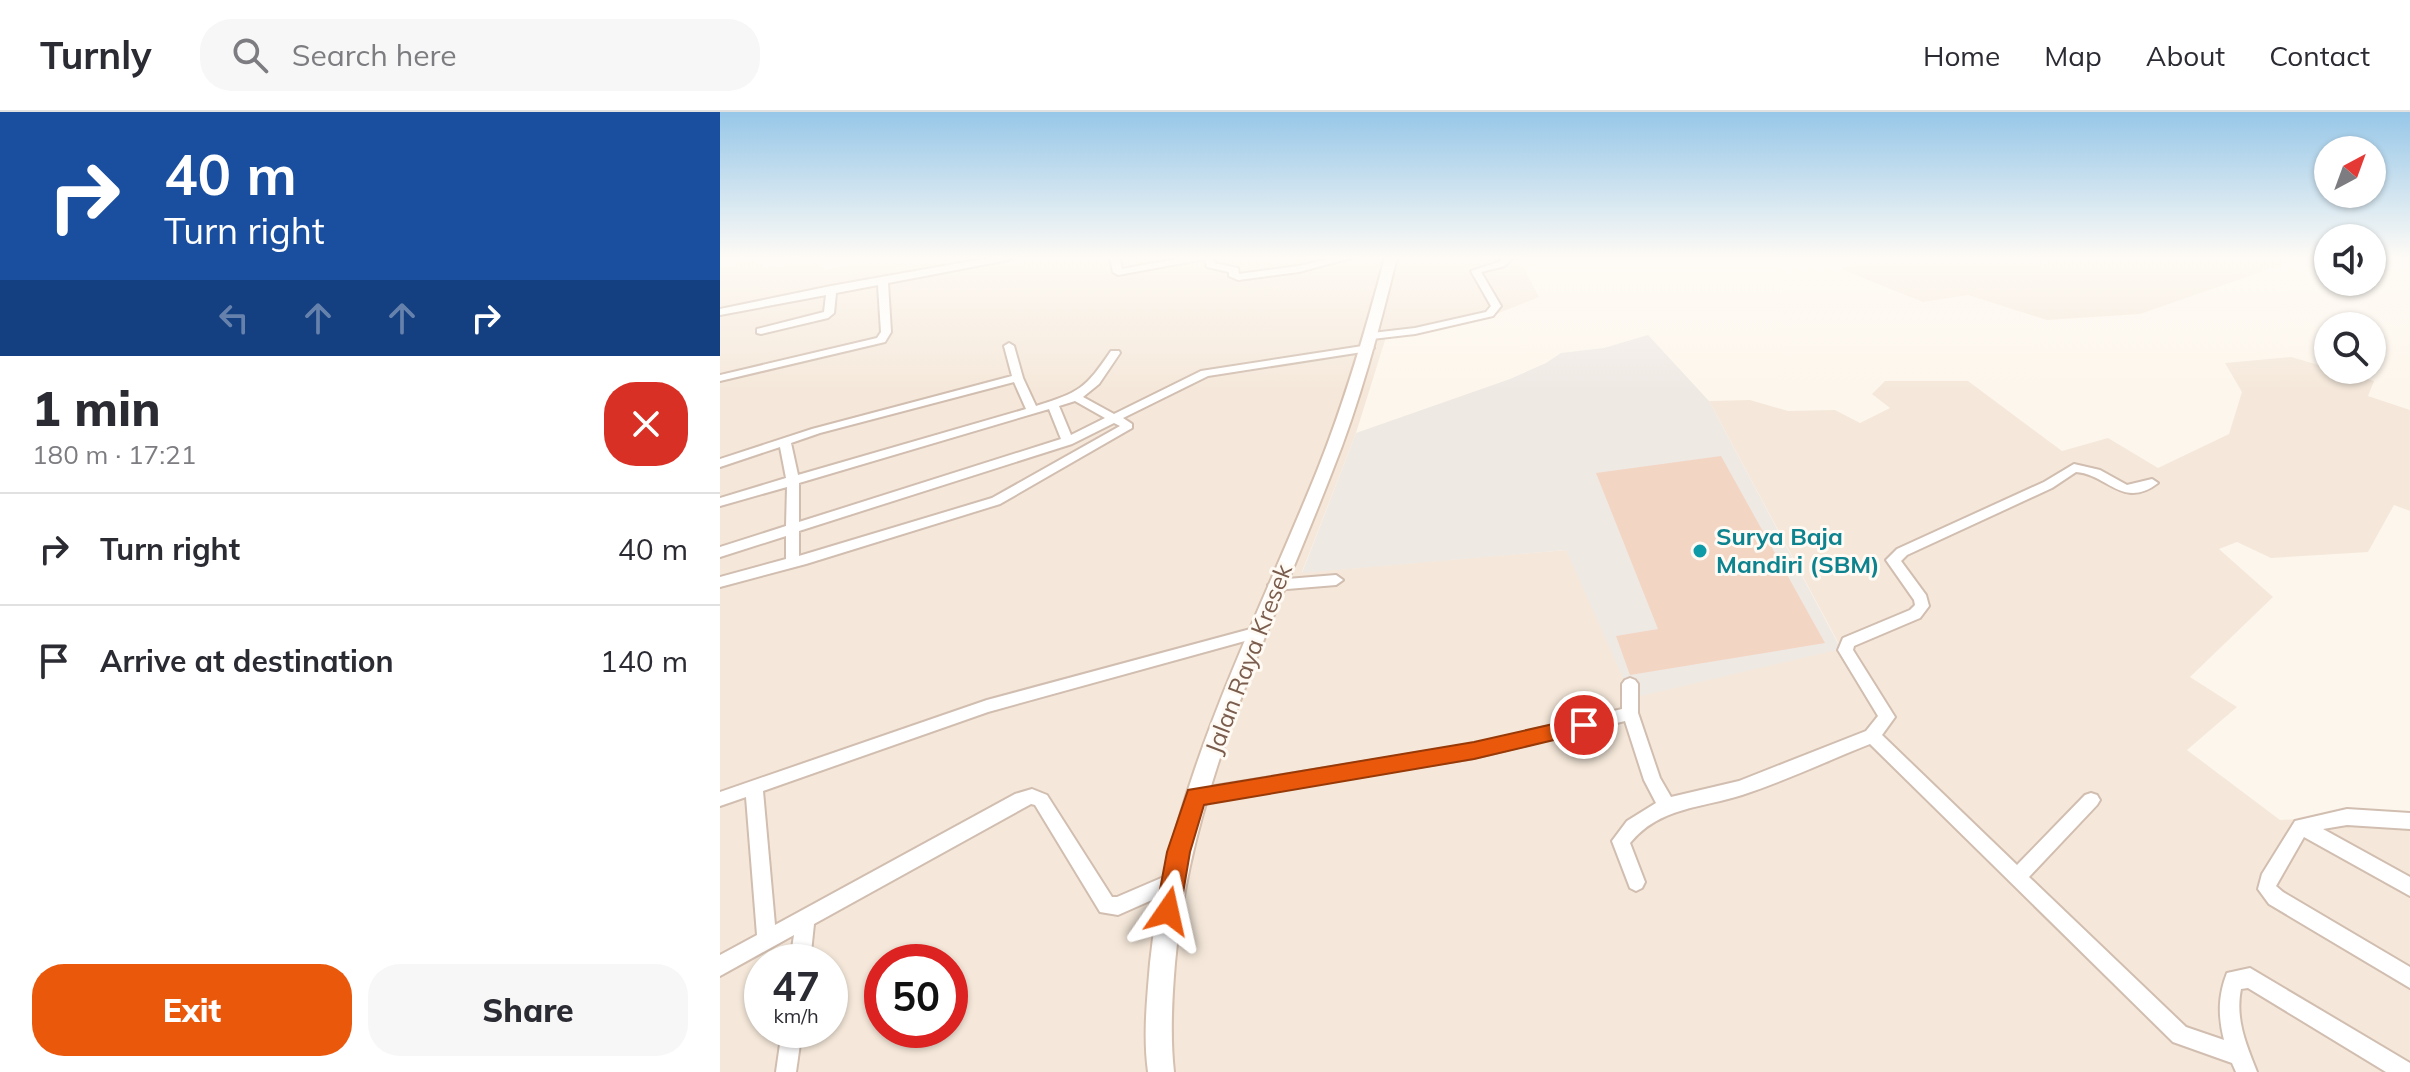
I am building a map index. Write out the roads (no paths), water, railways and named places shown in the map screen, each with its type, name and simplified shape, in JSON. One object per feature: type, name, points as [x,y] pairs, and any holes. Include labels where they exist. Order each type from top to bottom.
[{"type":"main road","name":"Jalan Raya Kresek","points":[[1161,1072],[1158,1052],[1162,940],[1173,882],[1196,796],[1275,585],[1325,472],[1370,342],[1380,302]]},
{"type":"street","points":[[720,312],[769,302]]},
{"type":"street","points":[[761,331],[824,316],[829,313],[830,302]]},
{"type":"street","points":[[720,378],[881,340],[886,332],[884,302]]},
{"type":"street","points":[[720,552],[1068,441],[1205,373],[1453,324],[1489,314],[1496,306],[1494,302]]},
{"type":"street","points":[[1009,346],[1018,378],[1032,409]]},
{"type":"street","points":[[720,502],[1076,397],[1095,382],[1115,353]]},
{"type":"street","points":[[720,463],[785,444],[816,431],[1018,378]]},
{"type":"street","points":[[720,582],[996,501],[1127,430],[1128,426],[1076,397]]},
{"type":"street","points":[[1052,404],[1068,441]]},
{"type":"street","points":[[785,444],[793,480],[794,561]]},
{"type":"street","points":[[1636,882],[1621,841],[1633,826],[1667,805],[1740,788],[1872,736],[1887,717],[1886,710],[1845,650],[1848,642],[1915,614],[1922,606],[1921,599],[1893,560],[1902,552],[2041,489],[2074,468],[2092,471],[2124,491],[2136,491],[2152,483]]},
{"type":"street","points":[[1275,585],[1336,580]]},
{"type":"street","points":[[720,799],[987,706],[1258,632]]},
{"type":"street","points":[[1630,684],[1630,713],[1652,780],[1667,805]]},
{"type":"street","points":[[1196,796],[1474,751],[1630,713]]},
{"type":"street","points":[[1872,736],[2180,1035],[2243,1063]]},
{"type":"street","points":[[754,787],[767,939]]},
{"type":"street","points":[[720,966],[1021,799],[1032,796],[1041,800],[1107,906],[1118,906],[1173,882]]},
{"type":"street","points":[[2016,878],[2091,800]]},
{"type":"street","points":[[2410,821],[2347,817],[2301,826],[2268,880],[2267,889],[2276,898],[2410,978]]},
{"type":"street","points":[[2301,826],[2410,887]]},
{"type":"street","points":[[802,944],[805,918]]},
{"type":"street","points":[[2243,1063],[2229,990],[2234,980],[2250,978],[2406,1072]]},
{"type":"street","points":[[786,1072],[789,1048]]},
{"type":"place","name":"Surya Baja Mandiri (SBM)","points":[[1700,551]]}]
